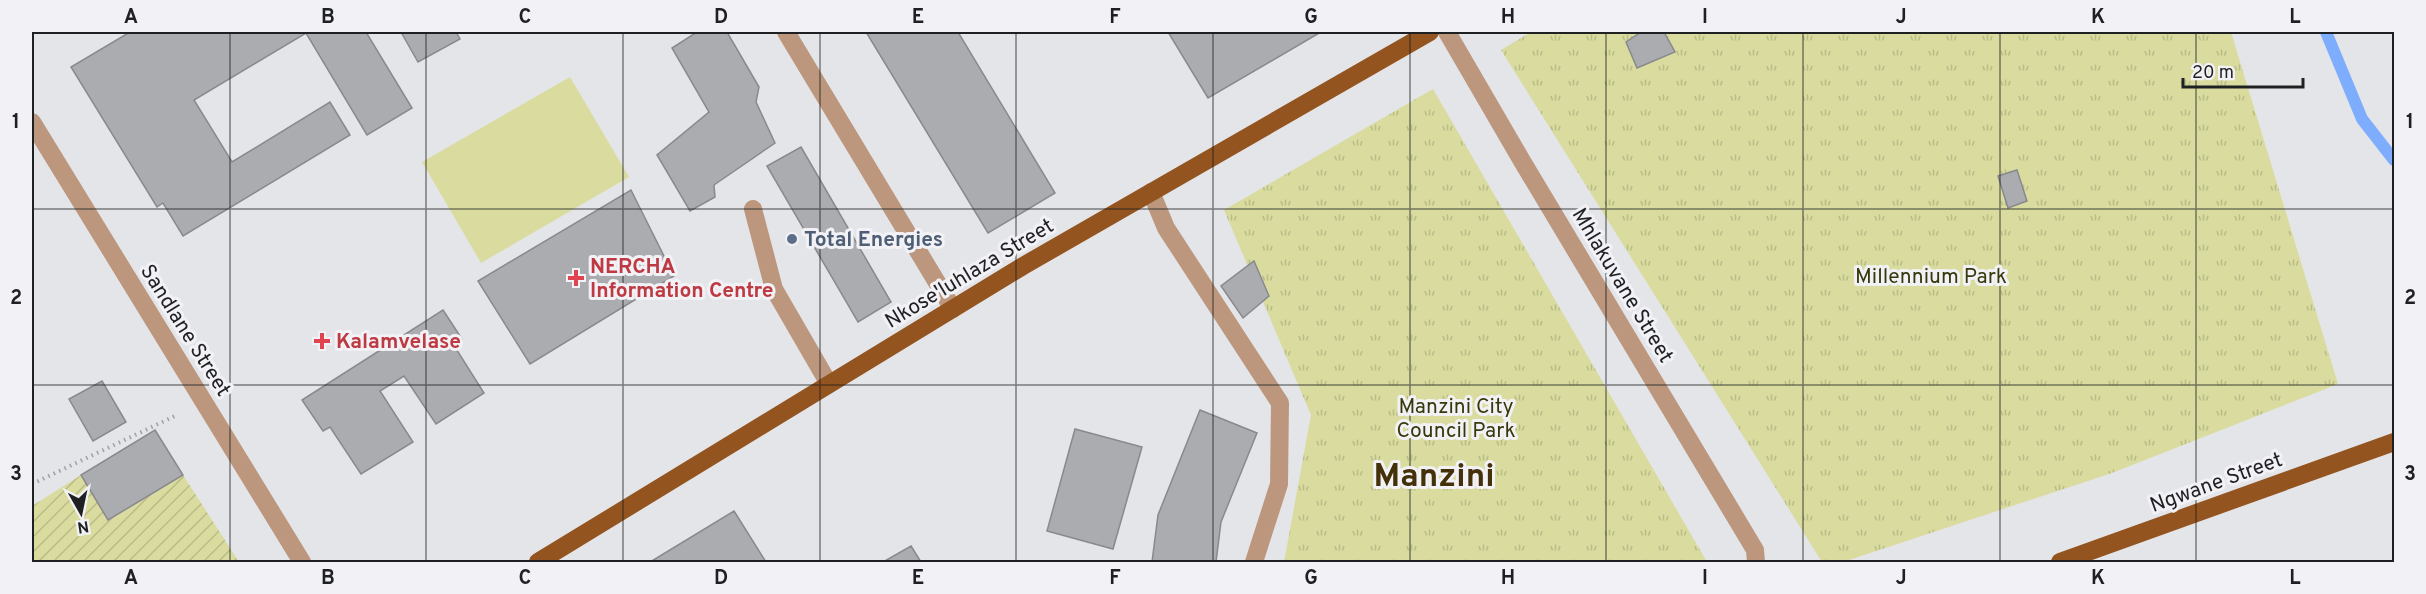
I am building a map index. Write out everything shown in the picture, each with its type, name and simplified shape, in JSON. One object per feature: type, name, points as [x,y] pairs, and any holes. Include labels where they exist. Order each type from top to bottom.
[{"type":"main road","name":"Nkose'luhlaza Street","points":[[538,562],[953,309],[1430,32]]},
{"type":"main road","name":"Ngwane Street","points":[[2060,562],[2391,443]]},
{"type":"street","points":[[786,32],[953,309]]},
{"type":"street","name":"Mhlakuvane Street","points":[[1447,32],[1755,550],[1756,562]]},
{"type":"street","name":"Sandlane Street","points":[[32,122],[302,562]]},
{"type":"street","points":[[1151,192],[1166,228],[1280,403],[1279,484],[1254,562]]},
{"type":"street","points":[[753,209],[774,289],[829,384]]},
{"type":"path","points":[[32,484],[205,402]]},
{"type":"green space","name":"Millennium Park","points":[[1531,32],[2231,32],[2338,384],[2112,473],[1843,562],[1822,562],[1501,50]]},
{"type":"green space","points":[[570,77],[629,177],[481,263],[422,162]]},
{"type":"green space","name":"Manzini City Council Park","points":[[1433,89],[1707,562],[1284,562],[1311,415],[1224,210]]},
{"type":"green space","points":[[81,475],[109,520],[183,475],[239,562],[32,562],[32,506]]},
{"type":"building","points":[[130,32],[366,32],[412,108],[367,135],[306,33],[194,100],[232,162],[330,102],[350,135],[183,236],[163,203],[157,207],[71,67]]},
{"type":"building","points":[[401,32],[456,32],[460,39],[418,62]]},
{"type":"building","points":[[697,32],[727,32],[759,87],[756,102],[775,143],[714,185],[715,197],[690,211],[657,155],[709,112],[672,48]]},
{"type":"building","points":[[866,32],[958,32],[1055,193],[988,233]]},
{"type":"building","points":[[1168,32],[1321,32],[1208,98]]},
{"type":"building","points":[[1641,32],[1664,32],[1675,52],[1637,68],[1626,42]]},
{"type":"building","points":[[801,147],[891,302],[858,322],[767,166]]},
{"type":"building","points":[[2017,170],[2027,201],[2008,208],[1998,176]]},
{"type":"building","name":"NERCHA Information Centre","points":[[631,190],[674,276],[530,364],[478,281]]},
{"type":"building","points":[[1254,261],[1269,296],[1243,318],[1221,286]]},
{"type":"building","points":[[443,310],[462,339],[453,344],[484,393],[436,424],[404,376],[380,391],[413,442],[361,474],[330,427],[323,431],[302,400]]},
{"type":"building","points":[[102,381],[126,422],[93,441],[69,399]]},
{"type":"building","points":[[1200,410],[1257,433],[1221,522],[1216,562],[1152,562],[1158,515]]},
{"type":"building","points":[[1075,429],[1142,447],[1113,549],[1047,531]]},
{"type":"building","points":[[155,430],[183,475],[108,520],[81,475]]},
{"type":"building","points":[[734,511],[766,562],[650,562]]},
{"type":"building","points":[[911,546],[921,562],[883,562]]},
{"type":"waterway","points":[[2326,32],[2362,119],[2394,160]]},
{"type":"place","name":"Total Energies","points":[[792,239]]},
{"type":"place","name":"NERCHA Information Centre","points":[[576,278]]},
{"type":"place","name":"Kalamvelase","points":[[322,341]]},
{"type":"district","name":"Manzini","points":[[1434,474]]}]
